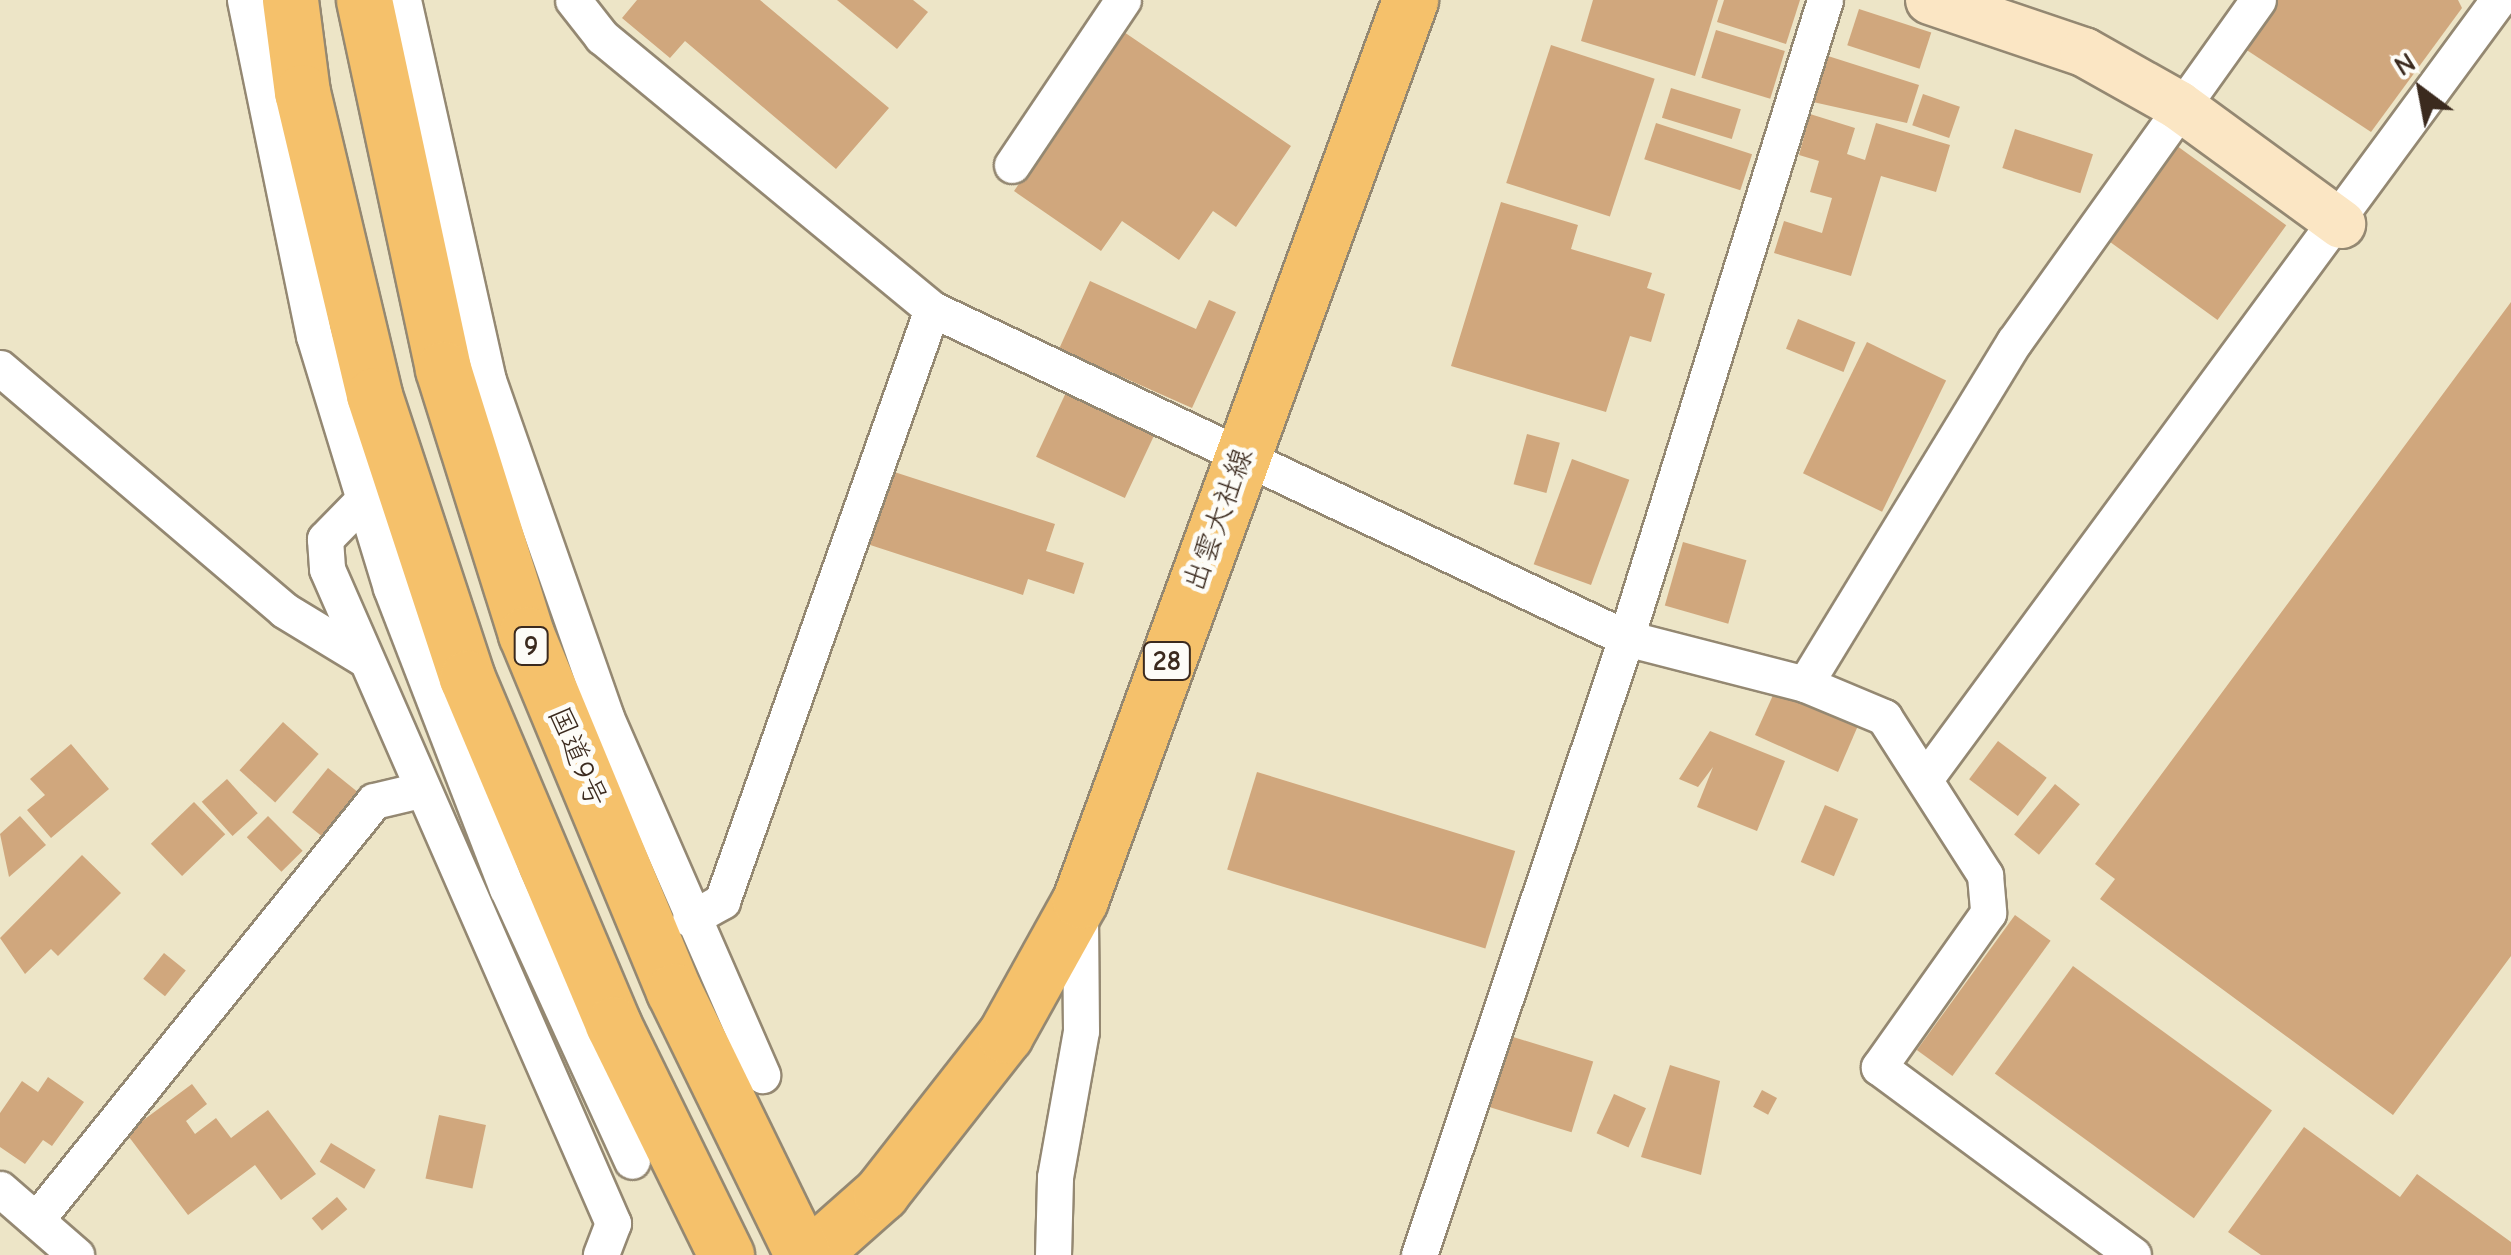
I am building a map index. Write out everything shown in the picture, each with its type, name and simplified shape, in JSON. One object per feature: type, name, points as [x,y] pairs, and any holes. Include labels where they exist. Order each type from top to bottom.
[{"type":"main road","points":[[290,0],[302,92],[374,395],[467,678],[613,1024],[726,1255]]},
{"type":"main road","name":"国道9号","points":[[364,0],[443,369],[549,690],[674,991],[807,1255]]},
{"type":"main road","name":"出雲大社線","points":[[807,1255],[882,1193],[1005,1035],[1080,900],[1410,0]]},
{"type":"street","points":[[245,0],[314,336],[364,499],[494,853],[632,1161]]},
{"type":"street","points":[[403,0],[488,380],[564,605],[690,919],[762,1075]]},
{"type":"street","points":[[573,0],[602,36],[932,309],[1240,459],[1626,638],[1806,684],[1884,717],[1985,875],[1988,912],[1879,1067],[2113,1249]]},
{"type":"street","points":[[1012,165],[1123,0]]},
{"type":"street","points":[[1419,1255],[1626,638],[1825,0]]},
{"type":"street","points":[[1930,0],[2084,52],[2178,105],[2341,224]]},
{"type":"street","points":[[1806,684],[2014,342],[2178,105],[2258,0]]},
{"type":"street","points":[[1925,780],[2341,224],[2498,0]]},
{"type":"street","points":[[690,919],[722,901],[932,309]]},
{"type":"street","points":[[0,368],[284,610],[362,658]]},
{"type":"street","points":[[364,499],[325,539],[327,569],[416,791],[613,1223],[601,1255]]},
{"type":"street","points":[[549,690],[564,605]]},
{"type":"street","points":[[36,1220],[374,801],[416,791]]},
{"type":"street","points":[[1052,1255],[1054,1176],[1080,1031],[1080,900]]},
{"type":"street","points":[[560,1002],[613,1024]]},
{"type":"street","points":[[0,1190],[76,1255]]},
{"type":"building","points":[[637,0],[760,0],[889,108],[836,169],[685,41],[670,58],[622,18]]},
{"type":"building","points":[[837,0],[913,0],[928,12],[897,49]]},
{"type":"building","points":[[1593,0],[1718,0],[1695,76],[1581,41]]},
{"type":"building","points":[[1724,0],[1800,0],[1786,44],[1717,22]]},
{"type":"building","points":[[2268,0],[2458,0],[2462,8],[2371,132],[2236,43]]},
{"type":"building","points":[[1859,9],[1931,32],[1920,69],[1847,45]]},
{"type":"building","points":[[1716,30],[1785,51],[1770,99],[1701,78]]},
{"type":"building","points":[[1124,32],[1291,146],[1236,227],[1213,211],[1179,260],[1122,221],[1101,251],[1014,191]]},
{"type":"building","points":[[1551,45],[1655,79],[1610,217],[1506,183]]},
{"type":"building","points":[[1828,56],[1919,85],[1907,123],[1813,102]]},
{"type":"building","points":[[1671,88],[1741,109],[1732,139],[1662,118]]},
{"type":"building","points":[[1923,94],[1960,107],[1949,138],[1912,125]]},
{"type":"building","points":[[1810,114],[1855,128],[1847,154],[1865,160],[1876,123],[1950,145],[1936,192],[1881,176],[1851,276],[1774,253],[1784,221],[1822,233],[1832,198],[1810,192],[1819,161],[1799,155]]},
{"type":"building","points":[[1656,123],[1752,154],[1740,190],[1644,159]]},
{"type":"building","points":[[2015,129],[2093,154],[2080,193],[2002,168]]},
{"type":"building","points":[[2173,143],[2286,225],[2217,320],[2104,238]]},
{"type":"building","points":[[1501,202],[1578,225],[1571,249],[1652,273],[1647,288],[1665,294],[1651,342],[1630,336],[1606,412],[1451,366]]},
{"type":"building","points":[[1090,281],[1196,329],[1209,300],[1236,312],[1192,408],[1059,349]]},
{"type":"building","points":[[2511,302],[2511,956],[2393,1115],[2100,899],[2115,879],[2095,864]]},
{"type":"building","points":[[1798,319],[1855,342],[1843,372],[1786,349]]},
{"type":"building","points":[[1867,342],[1946,381],[1882,512],[1803,473]]},
{"type":"building","points":[[1069,386],[1158,427],[1125,498],[1036,457]]},
{"type":"building","points":[[1527,434],[1560,443],[1546,493],[1514,484]]},
{"type":"building","points":[[1572,459],[1629,480],[1591,585],[1534,564]]},
{"type":"building","points":[[882,468],[1055,524],[1046,551],[1084,563],[1074,594],[1028,579],[1023,595],[858,541]]},
{"type":"building","points":[[1683,542],[1746,560],[1728,624],[1665,605]]},
{"type":"building","points":[[1774,693],[1860,721],[1838,772],[1755,735]]},
{"type":"building","points":[[283,722],[319,754],[275,802],[240,770]]},
{"type":"building","points":[[1710,731],[1785,761],[1757,831],[1697,807],[1713,767],[1698,787],[1679,779]]},
{"type":"building","points":[[1998,741],[2047,778],[2018,816],[1969,779]]},
{"type":"building","points":[[71,744],[109,789],[51,838],[27,810],[45,795],[30,779]]},
{"type":"building","points":[[328,768],[360,794],[324,838],[292,812]]},
{"type":"building","points":[[1257,772],[1515,851],[1485,948],[1227,870]]},
{"type":"building","points":[[227,779],[258,813],[233,836],[202,802]]},
{"type":"building","points":[[2055,784],[2080,804],[2039,855],[2014,835]]},
{"type":"building","points":[[194,802],[225,834],[182,876],[151,844]]},
{"type":"building","points":[[1825,805],[1858,819],[1834,876],[1801,862]]},
{"type":"building","points":[[20,816],[46,845],[9,877],[0,834]]},
{"type":"building","points":[[268,816],[303,851],[281,872],[247,837]]},
{"type":"building","points":[[82,855],[121,893],[58,956],[51,949],[25,974],[0,938]]},
{"type":"building","points":[[2015,915],[2051,941],[1952,1076],[1917,1050]]},
{"type":"building","points":[[164,953],[186,971],[165,996],[143,979]]},
{"type":"building","points":[[2073,966],[2272,1111],[2194,1218],[1995,1074]]},
{"type":"building","points":[[1510,1036],[1593,1061],[1572,1132],[1488,1107]]},
{"type":"building","points":[[1670,1065],[1720,1081],[1701,1175],[1641,1157]]},
{"type":"building","points":[[48,1077],[84,1102],[52,1146],[43,1140],[25,1164],[0,1147],[0,1113],[22,1081],[38,1092]]},
{"type":"building","points":[[192,1084],[207,1104],[186,1121],[195,1134],[216,1118],[231,1138],[268,1110],[316,1174],[281,1200],[255,1165],[188,1215],[126,1133]]},
{"type":"building","points":[[1762,1090],[1777,1098],[1768,1115],[1753,1107]]},
{"type":"building","points":[[1614,1094],[1646,1108],[1628,1148],[1597,1133]]},
{"type":"building","points":[[439,1115],[486,1125],[472,1189],[425,1179]]},
{"type":"building","points":[[2304,1127],[2400,1197],[2417,1174],[2511,1242],[2511,1255],[2261,1255],[2228,1232]]},
{"type":"building","points":[[331,1143],[376,1170],[364,1189],[320,1162]]},
{"type":"building","points":[[337,1197],[347,1209],[322,1230],[312,1218]]}]
